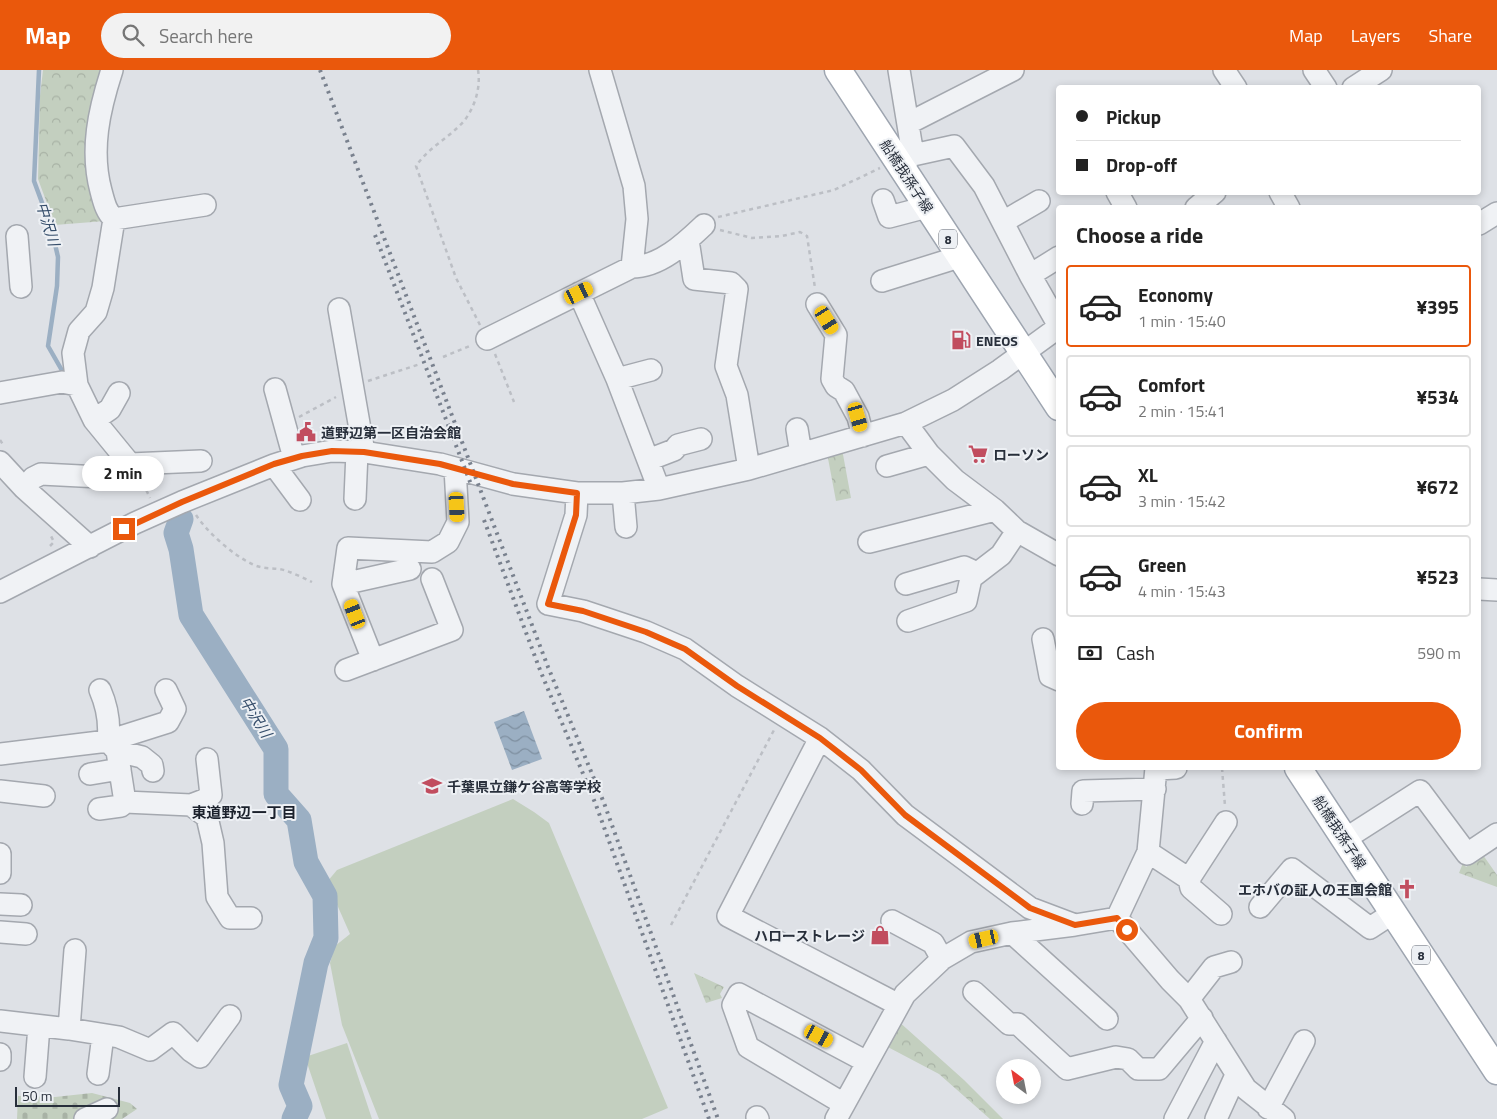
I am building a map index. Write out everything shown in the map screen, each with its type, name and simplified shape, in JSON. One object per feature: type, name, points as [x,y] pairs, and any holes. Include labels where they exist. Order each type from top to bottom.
[{"type":"main road","name":"船橋我孫子線","points":[[838,70],[905,158],[927,208],[1056,403]]},
{"type":"main road","name":"船橋我孫子線","points":[[1299,770],[1497,1071]]},
{"type":"street","points":[[112,70],[101,102],[95,156],[96,173],[108,214],[114,219],[205,205]]},
{"type":"street","points":[[600,70],[634,186],[637,219],[632,267]]},
{"type":"street","points":[[899,70],[909,123],[905,158],[954,146],[984,186],[1056,322]]},
{"type":"street","points":[[909,123],[1013,70]]},
{"type":"street","points":[[1224,70],[1234,85]]},
{"type":"street","points":[[1314,70],[1324,85]]},
{"type":"street","points":[[1358,85],[1381,70]]},
{"type":"street","points":[[1200,205],[1211,195]]},
{"type":"street","points":[[883,200],[889,217],[927,208]]},
{"type":"street","points":[[1004,222],[1040,201]]},
{"type":"street","points":[[1481,223],[1497,213]]},
{"type":"street","points":[[114,219],[96,312],[79,331],[73,353],[77,385],[94,420],[130,464]]},
{"type":"street","points":[[487,339],[632,267],[639,267],[664,257],[688,240],[704,225]]},
{"type":"street","points":[[17,236],[9,262],[21,287]]},
{"type":"street","points":[[688,240],[694,279],[731,283],[737,289],[726,366],[737,395],[750,469]]},
{"type":"street","points":[[882,281],[960,257]]},
{"type":"street","points":[[1030,275],[1056,259]]},
{"type":"street","points":[[579,293],[617,379],[659,489]]},
{"type":"street","points":[[817,304],[836,335],[832,379],[836,386],[844,391],[858,417],[863,436]]},
{"type":"street","points":[[339,309],[363,437],[355,499]]},
{"type":"street","points":[[1,590],[135,523],[182,502],[284,461],[332,451],[360,452],[440,464],[513,484],[577,493],[623,494],[659,489],[750,469],[906,423],[953,400],[1023,354],[1056,329]]},
{"type":"street","points":[[617,379],[651,370]]},
{"type":"street","points":[[0,393],[62,382],[77,385]]},
{"type":"street","points":[[275,390],[284,461],[300,500]]},
{"type":"street","points":[[94,420],[110,409],[119,393]]},
{"type":"street","points":[[906,423],[929,454],[955,480],[994,510],[1017,531],[1056,553]]},
{"type":"street","points":[[797,429],[801,454]]},
{"type":"street","points":[[648,460],[674,450],[678,445],[701,440]]},
{"type":"street","points":[[887,466],[929,454]]},
{"type":"street","points":[[130,464],[201,461]]},
{"type":"street","points":[[0,462],[24,488],[90,547]]},
{"type":"street","points":[[24,488],[34,478],[42,474],[120,478],[127,475],[130,464]]},
{"type":"street","points":[[373,660],[343,584],[348,548],[432,552],[448,542],[458,522],[455,468]]},
{"type":"street","points":[[577,493],[576,515],[548,604],[592,614],[646,632],[685,649],[737,686],[820,738],[861,770],[905,815],[1030,908],[1075,925]]},
{"type":"street","points":[[623,494],[626,527]]},
{"type":"street","points":[[870,542],[994,510]]},
{"type":"street","points":[[908,621],[966,601],[971,578],[1001,555],[1017,531]]},
{"type":"street","points":[[906,584],[964,568],[977,573]]},
{"type":"street","points":[[343,584],[410,569]]},
{"type":"street","points":[[346,670],[452,630],[432,579]]},
{"type":"street","points":[[1481,589],[1497,590]]},
{"type":"street","points":[[1043,639],[1050,676],[1056,679]]},
{"type":"street","points":[[100,690],[106,702],[109,732],[125,802]]},
{"type":"street","points":[[90,774],[115,754],[168,722],[175,709],[166,690]]},
{"type":"street","points":[[820,738],[728,916],[899,1005]]},
{"type":"street","points":[[0,754],[115,754],[142,757],[152,765],[153,771]]},
{"type":"street","points":[[99,809],[122,806],[125,802],[191,805],[204,800],[211,795],[207,759]]},
{"type":"street","points":[[1082,804],[1083,791],[1161,773],[1148,852],[1117,918]]},
{"type":"street","points":[[1345,839],[1420,790],[1466,854],[1497,834]]},
{"type":"street","points":[[0,791],[44,796]]},
{"type":"street","points":[[191,805],[207,817],[213,843],[217,897],[230,918],[251,918]]},
{"type":"street","points":[[1220,914],[1190,888],[1189,879],[1226,822]]},
{"type":"street","points":[[1148,852],[1189,879]]},
{"type":"street","points":[[0,854],[0,873]]},
{"type":"street","points":[[1260,907],[1292,869],[1370,928],[1393,913]]},
{"type":"street","points":[[867,1062],[739,994],[733,1005],[748,1047],[840,1112],[905,994],[942,959],[971,942],[1012,933],[1117,918]]},
{"type":"street","points":[[1117,918],[1170,980],[1189,998],[1246,1089],[1276,1115],[1304,1041]]},
{"type":"street","points":[[892,921],[933,944],[942,959]]},
{"type":"street","points":[[0,932],[26,934]]},
{"type":"street","points":[[1012,933],[1107,1019]]},
{"type":"street","points":[[69,1028],[75,950]]},
{"type":"street","points":[[1189,998],[1214,967],[1232,962]]},
{"type":"street","points":[[974,992],[1009,1024],[1018,1024],[1067,1069],[1116,1057],[1128,1059],[1138,1069],[1160,1069],[1202,1018]]},
{"type":"street","points":[[150,1050],[171,1015]]},
{"type":"street","points":[[150,1050],[173,1032],[191,1051],[200,1057],[230,1016]]},
{"type":"street","points":[[0,1022],[69,1028],[119,1037],[150,1050]]},
{"type":"street","points":[[35,1077],[39,1026]]},
{"type":"street","points":[[98,1074],[103,1035]]},
{"type":"street","points":[[1175,1119],[1216,1041]]},
{"type":"street","points":[[0,1054],[0,1060]]},
{"type":"street","points":[[1216,1119],[1236,1075]]},
{"type":"street","points":[[86,1119],[107,1110]]},
{"type":"path","points":[[478,70],[480,83],[474,103],[464,121],[423,156],[416,166],[456,278],[494,351],[514,402]]},
{"type":"path","points":[[704,225],[720,216],[834,190],[905,158]]},
{"type":"path","points":[[704,225],[752,238],[782,236],[800,232],[807,236],[817,304]]},
{"type":"path","points":[[443,356],[487,339]]},
{"type":"path","points":[[194,511],[205,527],[253,565],[268,569],[285,570],[312,582]]},
{"type":"path","points":[[48,531],[54,542],[49,548]]},
{"type":"path","points":[[671,925],[783,714]]},
{"type":"path","points":[[1222,770],[1226,822]]},
{"type":"green space","points":[[43,70],[107,70],[105,221],[55,225],[38,179],[40,96]]},
{"type":"green space","points":[[842,449],[851,498],[836,501],[827,453]]},
{"type":"green space","points":[[513,799],[549,823],[668,1108],[642,1119],[379,1119],[342,1025],[330,963],[335,946],[350,934],[327,882],[337,870]]},
{"type":"green space","points":[[1483,855],[1497,875],[1497,887],[1459,873],[1463,863],[1466,867]]},
{"type":"green space","points":[[694,973],[724,987],[720,994],[722,998],[706,1003]]},
{"type":"green space","points":[[897,1020],[964,1080],[1003,1119],[990,1119],[939,1074],[884,1045]]},
{"type":"green space","points":[[347,1043],[372,1119],[326,1119],[305,1057]]},
{"type":"green space","points":[[92,1093],[130,1103],[137,1109],[122,1119],[17,1119],[18,1096],[55,1097]]},
{"type":"water","points":[[524,711],[542,759],[512,770],[494,722]]},
{"type":"waterway","name":"中沢川","points":[[39,70],[34,181],[51,227],[58,257],[57,286],[48,346],[64,374]]},
{"type":"waterway","name":"中沢川","points":[[181,519],[176,533],[181,549],[191,615],[276,749],[276,794],[299,820],[306,862],[325,896],[326,938],[316,963],[291,1085],[300,1106],[294,1119]]},
{"type":"railway","points":[[320,70],[548,667],[604,803],[718,1119]]},
{"type":"railway","points":[[375,235],[472,487]]},
{"type":"railway","points":[[484,520],[540,670],[596,805],[709,1119]]},
{"type":"place","name":"ENEOS","points":[[961,340]]},
{"type":"place","name":"道野辺第一区自治会館","points":[[306,432]]},
{"type":"place","name":"ローソン","points":[[978,454]]},
{"type":"place","name":"千葉県立鎌ケ谷高等学校","points":[[432,786]]},
{"type":"place","name":"エホバの証人の王国会館","points":[[1407,889]]},
{"type":"place","name":"ハローストレージ","points":[[880,935]]},
{"type":"district","name":"東道野辺一丁目","points":[[244,812]]},
{"type":"route","points":[[124,529],[182,502],[274,464],[302,456],[332,451],[364,452],[440,464],[513,484],[577,493],[576,515],[548,604],[583,611],[646,632],[685,649],[737,686],[766,702],[820,738],[861,770],[905,815],[1030,908],[1075,925],[1117,918],[1127,930]]}]
